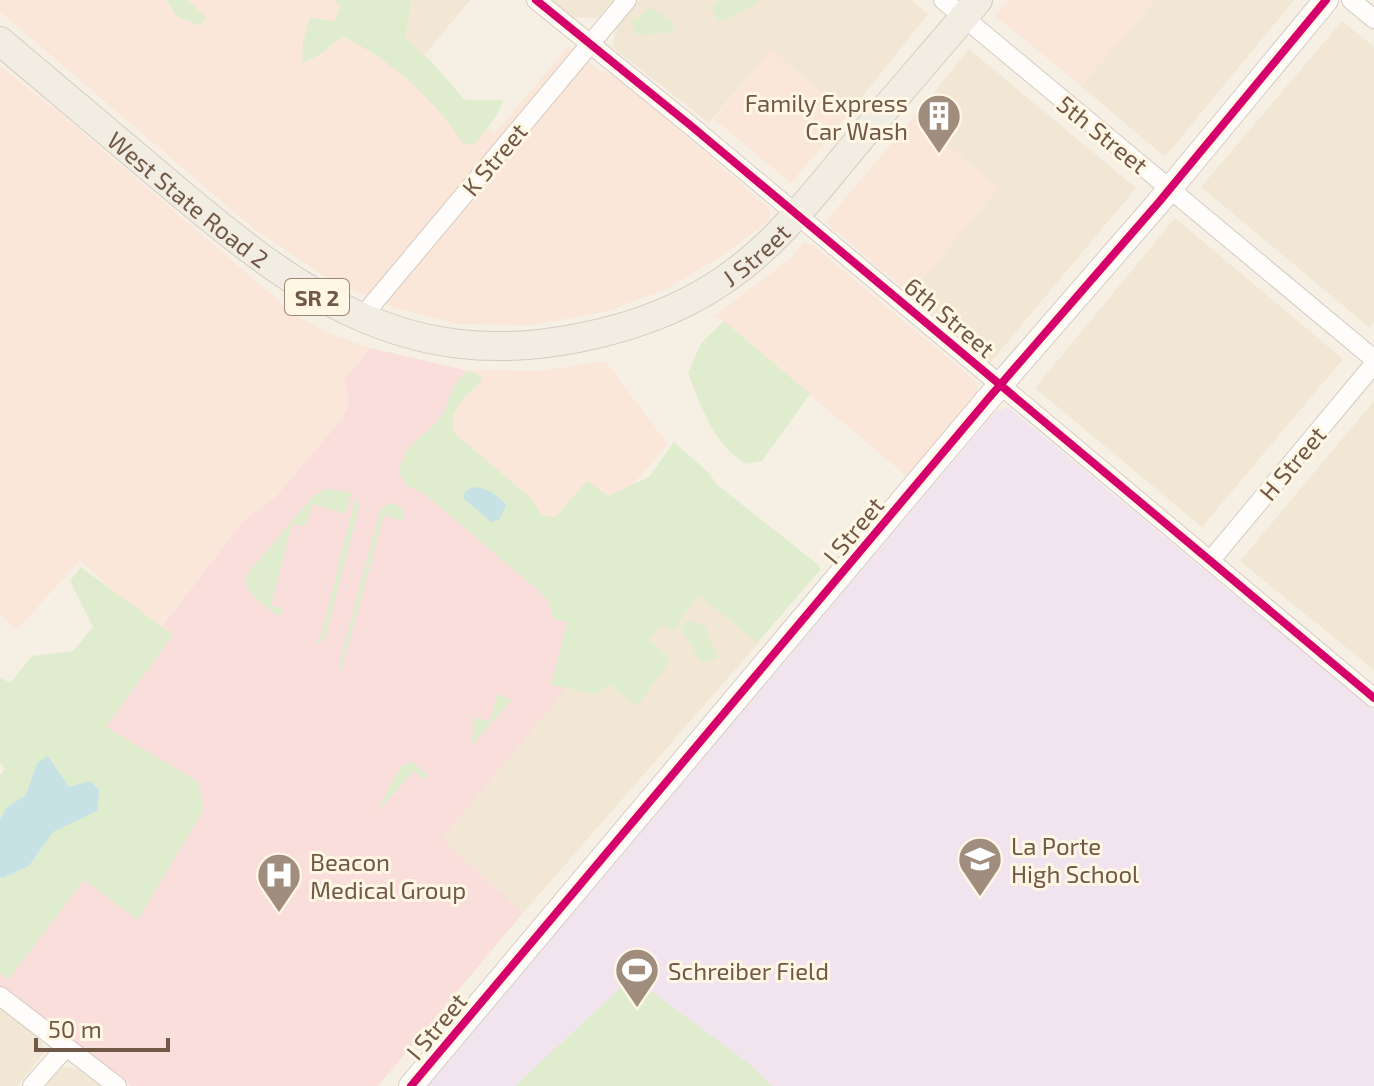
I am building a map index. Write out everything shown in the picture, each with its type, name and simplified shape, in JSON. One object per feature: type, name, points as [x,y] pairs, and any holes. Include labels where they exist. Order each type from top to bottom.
[{"type":"main road","name":"J Street","points":[[489,346],[550,344],[646,320],[699,295],[738,270],[796,215],[961,6]]},
{"type":"main road","name":"West State Road 2","points":[[0,41],[234,239],[316,296],[361,318],[410,334],[489,346]]},
{"type":"street","name":"6th Street","points":[[536,0],[1374,698]]},
{"type":"street","name":"K Street","points":[[361,318],[627,0]]},
{"type":"street","name":"I Street","points":[[411,1086],[1001,385],[1170,189],[1326,0]]},
{"type":"street","points":[[1351,0],[1374,19]]},
{"type":"street","name":"5th Street","points":[[961,6],[1374,362]]},
{"type":"street","name":"H Street","points":[[1210,561],[1374,362]]},
{"type":"street","points":[[0,996],[117,1086]]},
{"type":"street","points":[[32,1086],[66,1047]]},
{"type":"shaded area","points":[[0,0],[350,0],[421,59],[494,134],[569,46],[600,71],[615,76],[631,88],[768,207],[771,219],[722,256],[666,289],[608,311],[533,325],[458,324],[395,308],[328,279],[253,228],[0,12]]},
{"type":"shaded area","points":[[350,0],[470,0],[421,59]]},
{"type":"shaded area","points":[[551,0],[613,0],[598,18],[571,17]]},
{"type":"shaded area","points":[[639,0],[911,0],[928,14],[848,115],[771,50],[709,123],[612,47],[617,27]]},
{"type":"shaded area","points":[[1008,0],[1155,0],[1081,86],[995,16]]},
{"type":"shaded area","points":[[1155,0],[1294,0],[1165,157],[1081,86]]},
{"type":"shaded area","points":[[1342,21],[1374,47],[1374,322],[1370,328],[1201,187]]},
{"type":"shaded area","points":[[969,49],[1136,188],[990,363],[910,294],[998,188],[914,117]]},
{"type":"shaded area","points":[[771,50],[848,115],[791,183],[714,119]]},
{"type":"shaded area","points":[[0,66],[61,114],[298,317],[331,334],[370,348],[345,379],[349,403],[342,419],[273,500],[244,520],[157,631],[80,560],[16,631],[0,613]]},
{"type":"shaded area","points":[[914,117],[998,188],[910,294],[825,222]]},
{"type":"shaded area","points":[[1175,218],[1343,359],[1202,527],[1035,388]]},
{"type":"shaded area","points":[[804,242],[814,246],[972,378],[978,387],[977,398],[910,479],[715,315],[789,260]]},
{"type":"shaded area","points":[[370,348],[465,370],[414,480],[604,642],[442,839],[523,913],[378,1086],[131,1086],[0,988],[0,956],[86,724],[244,520],[273,500],[342,419],[349,403],[345,379]]},
{"type":"shaded area","points":[[605,361],[668,444],[542,588],[414,480],[465,370],[540,371]]},
{"type":"shaded area","points":[[1374,401],[1374,670],[1240,561]]},
{"type":"shaded area","name":"La Porte High School","points":[[1008,407],[1374,711],[1374,1086],[428,1086],[996,411]]},
{"type":"shaded area","points":[[667,562],[760,641],[523,913],[442,839]]},
{"type":"shaded area","points":[[0,1007],[42,1043],[44,1053],[17,1086],[0,1086]]},
{"type":"shaded area","points":[[71,1067],[100,1086],[46,1086],[61,1068]]},
{"type":"green space","points":[[166,0],[188,0],[206,18],[200,26],[176,16]]},
{"type":"green space","points":[[333,0],[411,0],[405,39],[429,59],[465,100],[504,100],[476,143],[464,145],[440,112],[411,83],[379,58],[344,37],[302,63],[303,41],[310,18],[335,21],[341,6]]},
{"type":"green space","points":[[718,0],[760,0],[719,22],[711,8]]},
{"type":"green space","points":[[651,8],[674,22],[672,32],[637,35],[630,22]]},
{"type":"green space","points":[[724,321],[810,394],[762,461],[746,464],[725,447],[710,424],[688,373],[701,343]]},
{"type":"green space","points":[[467,372],[483,378],[457,408],[453,432],[531,498],[541,515],[555,517],[587,481],[608,496],[649,477],[674,442],[710,474],[716,484],[821,569],[757,643],[698,594],[674,631],[660,626],[649,639],[671,660],[637,706],[609,684],[598,694],[551,685],[567,622],[554,619],[548,601],[540,592],[426,495],[406,485],[399,472],[411,445],[435,424],[454,387]]},
{"type":"green space","points":[[327,489],[352,493],[345,514],[313,504],[305,526],[292,524],[271,605],[282,609],[282,614],[278,616],[251,593],[246,581],[247,574],[314,495]]},
{"type":"green space","points":[[356,496],[359,507],[326,636],[314,645],[321,636]]},
{"type":"green space","points":[[388,503],[402,507],[404,518],[401,521],[384,515],[341,671],[339,665],[380,510]]},
{"type":"green space","points":[[81,567],[173,635],[106,727],[197,781],[204,809],[138,920],[84,880],[8,980],[0,973],[0,877],[29,866],[53,832],[97,811],[69,788],[48,756],[37,766],[29,791],[0,819],[0,775],[5,769],[0,763],[0,677],[10,683],[32,656],[73,651],[93,627],[70,581]]},
{"type":"green space","points":[[691,621],[705,626],[717,657],[712,661],[700,662],[680,626]]},
{"type":"green space","points":[[497,694],[512,700],[471,746],[474,720],[490,721]]},
{"type":"green space","points":[[412,762],[429,776],[424,779],[414,771],[377,812],[401,766]]},
{"type":"green space","name":"Schreiber Field","points":[[632,977],[746,1061],[772,1086],[515,1086]]},
{"type":"water","points":[[473,487],[491,492],[506,505],[500,519],[491,522],[463,498],[465,491]]},
{"type":"water","points":[[48,756],[69,787],[90,781],[99,790],[97,811],[53,832],[29,866],[0,877],[0,819],[7,807],[26,795],[37,763]]},
{"type":"cycle path","points":[[536,0],[690,125],[1374,698]]},
{"type":"cycle path","points":[[411,1086],[988,399],[1159,202],[1326,0]]},
{"type":"place","name":"Family Express Car Wash","points":[[939,155]]},
{"type":"place","name":"La Porte High School","points":[[980,898]]},
{"type":"place","name":"Beacon Medical Group","points":[[279,914]]},
{"type":"place","name":"Schreiber Field","points":[[637,1009]]}]
